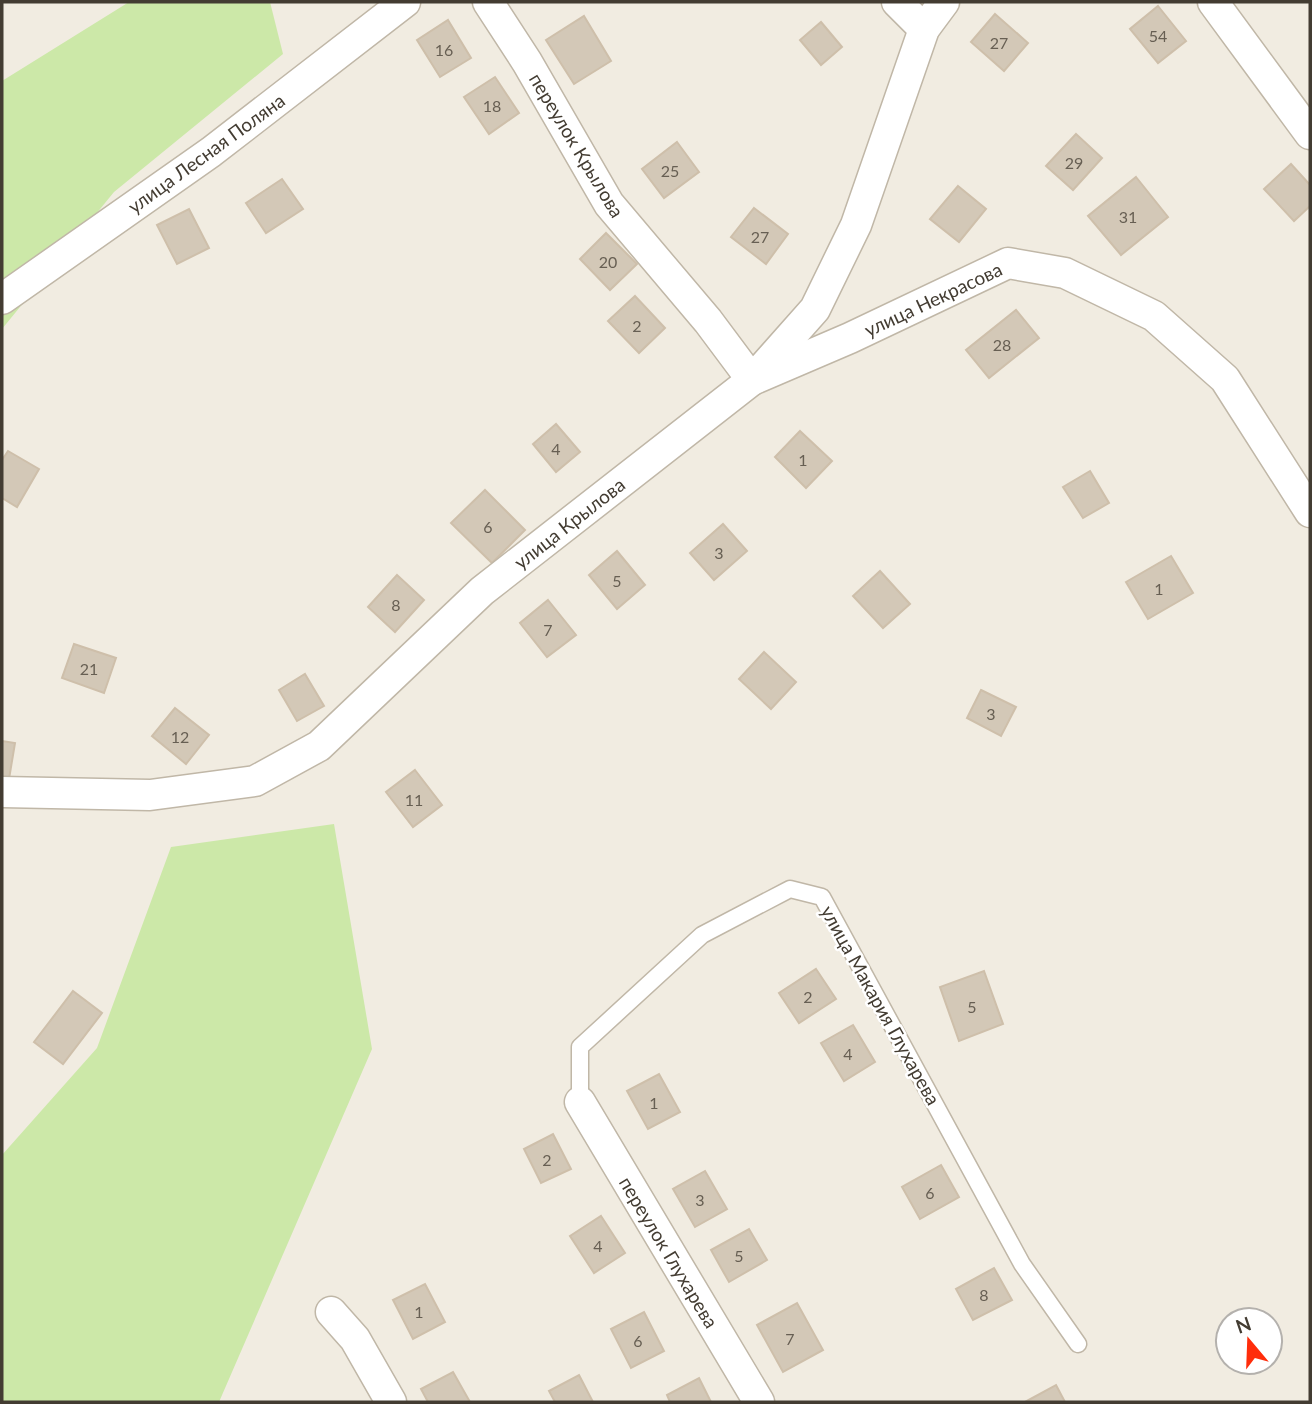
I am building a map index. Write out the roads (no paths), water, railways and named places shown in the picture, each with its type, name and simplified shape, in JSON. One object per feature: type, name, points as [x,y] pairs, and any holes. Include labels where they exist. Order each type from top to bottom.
[{"type":"street","name":"улица Лесная Поляна","points":[[2,299],[211,152],[405,2]]},
{"type":"street","name":"переулок Крылова","points":[[488,2],[527,62],[609,204],[708,321],[752,380]]},
{"type":"street","points":[[897,2],[924,29]]},
{"type":"street","name":"улица Крылова","points":[[2,792],[150,795],[255,781],[319,746],[482,591],[752,380],[816,309],[856,225],[924,29],[944,2]]},
{"type":"street","points":[[1213,2],[1310,134]]},
{"type":"street","name":"улица Некрасова","points":[[752,380],[850,338],[1008,263],[1065,273],[1154,316],[1225,379],[1310,512]]},
{"type":"street","name":"переулок Глухарева","points":[[580,1102],[759,1402]]},
{"type":"street","points":[[331,1312],[355,1339],[391,1402]]},
{"type":"lane","name":"улица Макария Глухарева","points":[[580,1102],[580,1047],[702,935],[790,889],[822,897],[1022,1264],[1078,1344]]}]
